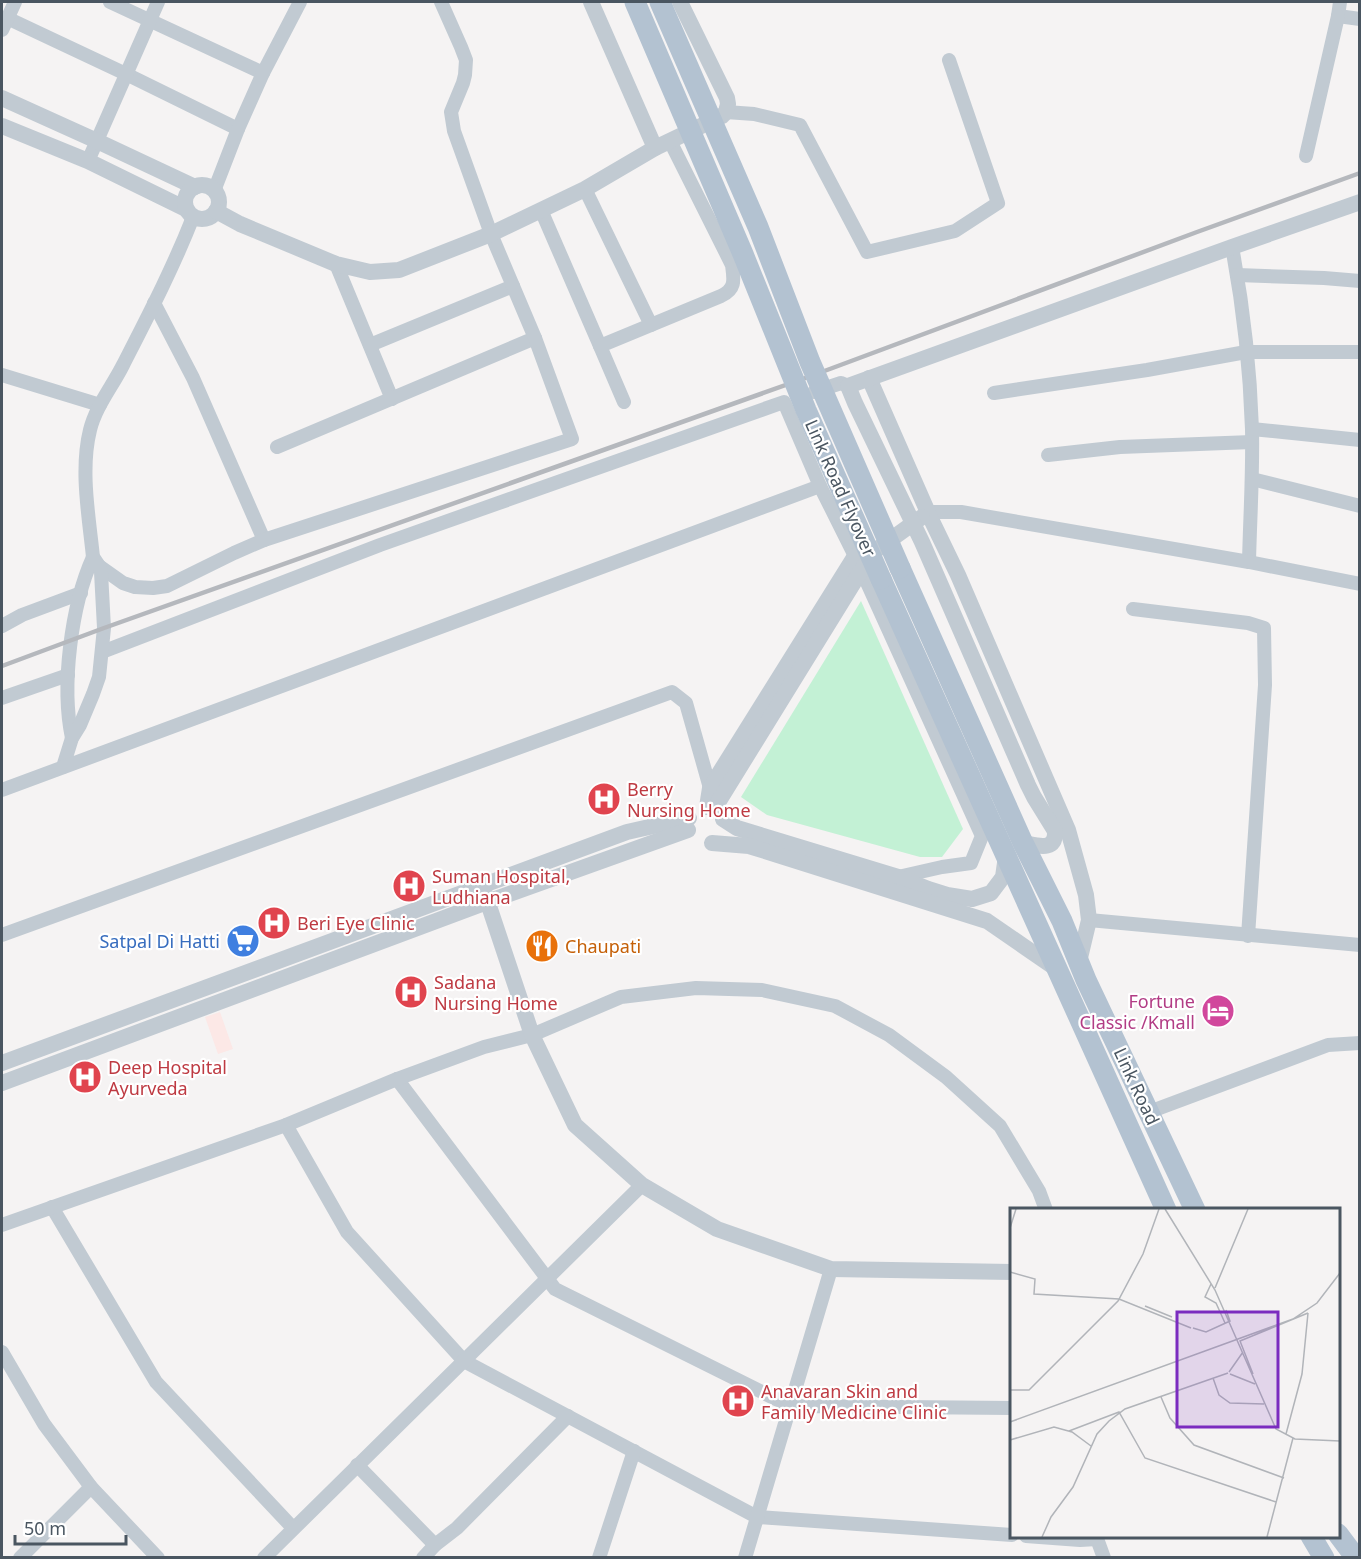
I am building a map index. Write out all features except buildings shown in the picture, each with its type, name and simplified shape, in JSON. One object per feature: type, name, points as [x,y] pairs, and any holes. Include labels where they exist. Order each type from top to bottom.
[{"type":"main road","name":"Link Road Flyover","points":[[635,2],[806,410],[1058,970]]},
{"type":"main road","name":"Link Road Flyover","points":[[660,2],[758,227],[810,362],[1023,843],[1062,921],[1079,962]]},
{"type":"main road","name":"Link Road","points":[[1079,962],[1195,1208]]},
{"type":"main road","name":"Link Road","points":[[1058,970],[1166,1208]]},
{"type":"main road","points":[[1340,1537],[1356,1557]]},
{"type":"main road","points":[[1312,1538],[1324,1557]]},
{"type":"street","points":[[15,2],[4,24],[126,74],[238,129]]},
{"type":"street","points":[[110,2],[263,73]]},
{"type":"street","points":[[88,161],[158,2]]},
{"type":"street","points":[[214,191],[238,129],[298,2]]},
{"type":"street","points":[[96,561],[123,583],[135,587],[167,586],[264,540],[572,439],[535,338],[492,234],[452,122],[451,112],[463,82],[466,60],[441,2]]},
{"type":"street","points":[[591,2],[663,144],[732,265],[734,278],[729,292],[600,346]]},
{"type":"street","points":[[216,211],[240,224],[336,264],[370,272],[399,270],[492,234],[585,189],[663,144],[726,112],[727,98],[680,2]]},
{"type":"street","points":[[1306,156],[1339,9],[1359,20]]},
{"type":"street","points":[[726,112],[754,114],[800,125],[867,252],[955,231],[998,203],[949,60]]},
{"type":"street","points":[[2,98],[195,187],[205,186],[214,191],[218,201],[216,211],[213,215],[203,219],[88,161],[2,126]]},
{"type":"street","points":[[63,767],[72,738],[80,725],[99,677],[102,652],[104,628],[102,582],[96,561],[86,495],[87,446],[92,423],[171,270],[190,213],[185,204],[187,194],[195,187]]},
{"type":"street","points":[[585,189],[651,325]]},
{"type":"street","points":[[848,386],[1359,202]]},
{"type":"street","points":[[541,210],[624,402]]},
{"type":"street","points":[[1232,247],[1246,352],[1252,436],[1249,562]]},
{"type":"street","points":[[336,264],[392,399]]},
{"type":"street","points":[[1237,274],[1359,282]]},
{"type":"street","points":[[370,345],[513,286]]},
{"type":"street","points":[[154,303],[193,378],[264,540]]},
{"type":"street","points":[[277,447],[535,338]]},
{"type":"street","points":[[994,393],[1147,370],[1246,352],[1359,352]]},
{"type":"street","points":[[2,375],[100,405]]},
{"type":"street","points":[[869,378],[958,575],[1068,830],[1086,895],[1089,920],[1079,962]]},
{"type":"street","points":[[102,652],[380,545],[842,383],[848,386],[913,524],[1028,785],[1053,827],[1055,837],[1049,845],[1023,843]]},
{"type":"street","points":[[784,402],[820,486],[982,836],[970,863],[898,877]]},
{"type":"street","points":[[1048,455],[1252,436],[1359,440]]},
{"type":"street","points":[[1252,479],[1359,506]]},
{"type":"street","points":[[2,790],[820,486]]},
{"type":"street","points":[[710,789],[858,564],[928,512],[961,512],[1249,562],[1359,584]]},
{"type":"street","points":[[72,738],[69,724],[68,675],[72,634],[81,592],[96,561]]},
{"type":"street","points":[[715,811],[858,564]]},
{"type":"street","points":[[2,626],[22,615],[81,592]]},
{"type":"street","points":[[1133,609],[1248,623],[1264,628],[1265,685],[1248,936]]},
{"type":"street","points":[[2,698],[68,675]]},
{"type":"street","points":[[2,935],[672,692],[686,703],[715,811],[724,828],[720,837],[712,843]]},
{"type":"street","points":[[2,1063],[688,824],[698,808],[715,811],[737,828],[898,877],[928,890],[972,899],[991,893],[1003,877],[1006,856]]},
{"type":"street","points":[[688,824],[694,840],[704,844],[749,846],[987,921],[1058,970]]},
{"type":"street","points":[[485,894],[532,1035],[575,1125],[642,1185],[717,1229],[831,1269],[1010,1272]]},
{"type":"street","points":[[2,1083],[485,894]]},
{"type":"street","points":[[1089,920],[1359,945]]},
{"type":"street","points":[[2,1225],[286,1125],[397,1079],[484,1047],[532,1035],[621,997],[696,988],[762,990],[835,1006],[890,1035],[946,1077],[1000,1125],[1039,1191],[1046,1208]]},
{"type":"street","points":[[1149,1112],[1328,1045],[1359,1043]]},
{"type":"street","points":[[397,1079],[555,1289],[790,1406],[1010,1408]]},
{"type":"street","points":[[286,1125],[347,1232],[464,1361],[757,1517],[1010,1535]]},
{"type":"street","points":[[264,1557],[642,1185]]},
{"type":"street","points":[[52,1207],[156,1382],[293,1528]]},
{"type":"street","points":[[745,1557],[831,1269]]},
{"type":"street","points":[[2,1352],[44,1424],[91,1487],[158,1557]]},
{"type":"street","points":[[423,1557],[457,1528],[568,1416]]},
{"type":"street","points":[[599,1557],[634,1451]]},
{"type":"street","points":[[357,1465],[435,1545]]},
{"type":"street","points":[[20,1557],[91,1487]]},
{"type":"street","points":[[1053,1538],[1080,1540],[1096,1538],[1104,1557]]},
{"type":"shaded area","points":[[220,1012],[233,1049],[218,1054],[205,1017]]},
{"type":"green space","points":[[861,601],[963,829],[942,857],[920,857],[767,815],[741,797]]},
{"type":"railway","points":[[2,666],[811,376],[1360,173]]},
{"type":"place","name":"Berry Nursing Home","points":[[604,799]]},
{"type":"place","name":"Suman Hospital, Ludhiana","points":[[409,886]]},
{"type":"place","name":"Beri Eye Clinic","points":[[274,923]]},
{"type":"place","name":"Satpal Di Hatti","points":[[243,941]]},
{"type":"place","name":"Chaupati","points":[[542,946]]},
{"type":"place","name":"Sadana Nursing Home","points":[[411,992]]},
{"type":"place","name":"Fortune Classic /Kmall","points":[[1218,1011]]},
{"type":"place","name":"Deep Hospital Ayurveda","points":[[85,1077]]},
{"type":"place","name":"Anavaran Skin and Family Medicine Clinic","points":[[738,1401]]}]
